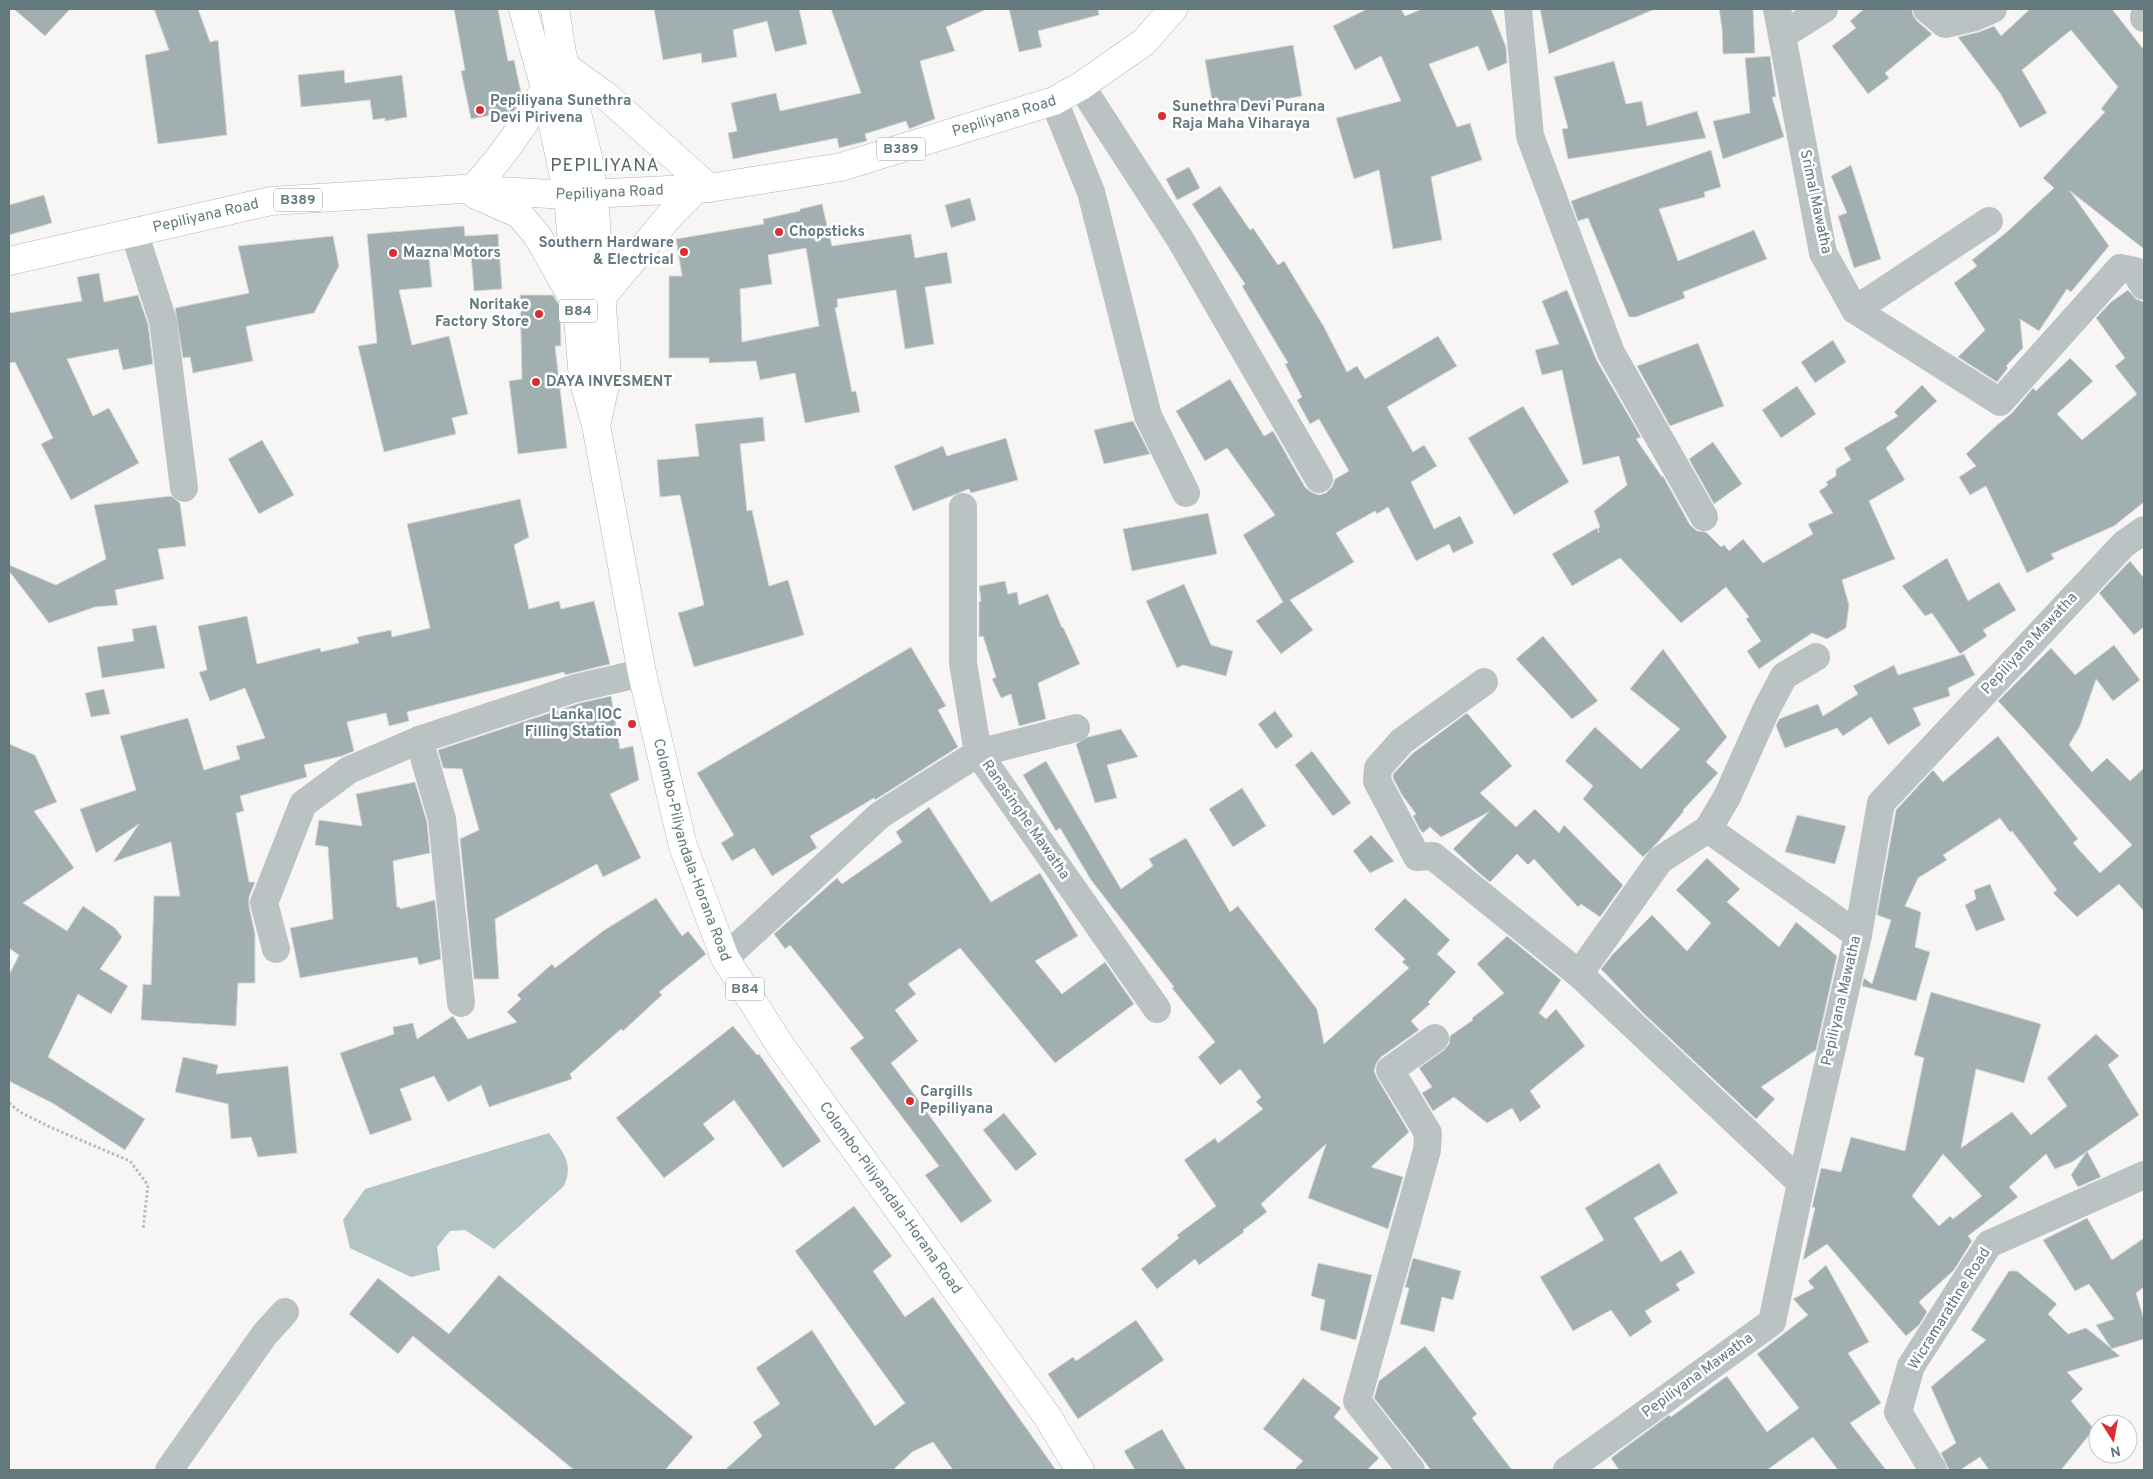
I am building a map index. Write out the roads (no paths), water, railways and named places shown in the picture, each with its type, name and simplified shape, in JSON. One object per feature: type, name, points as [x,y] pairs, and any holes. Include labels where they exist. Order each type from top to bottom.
[{"type":"main road","name":"Colombo-Piliyandala-Horana Road","points":[[523,9],[545,88],[581,195],[590,303],[583,379],[596,425],[642,674],[683,846],[724,958],[780,1045],[1047,1416],[1080,1470]]},
{"type":"main road","name":"Colombo-Piliyandala-Horana Road","points":[[555,9],[566,67],[588,157],[581,195]]},
{"type":"main road","name":"Pepiliyana Road","points":[[9,261],[271,201],[468,189],[581,195],[703,188],[841,167],[1054,101],[1081,86],[1144,42],[1173,9]]},
{"type":"main road","points":[[545,88],[524,126],[497,162],[468,189],[519,214],[537,234],[590,303],[671,214],[703,188],[605,95],[566,67]]},
{"type":"street","points":[[1518,9],[1530,136],[1611,352],[1704,517]]},
{"type":"street","name":"Srimal Mawatha","points":[[1777,9],[1824,253],[1855,310],[2000,402],[2120,268],[2134,271],[2144,286]]},
{"type":"street","points":[[1783,35],[1824,9]]},
{"type":"street","points":[[1927,9],[1944,24],[1975,17],[1993,9]]},
{"type":"street","points":[[1081,86],[1180,239],[1320,479]]},
{"type":"street","points":[[1054,101],[1091,192],[1148,416],[1186,493]]},
{"type":"street","points":[[1855,310],[1989,221]]},
{"type":"street","points":[[134,232],[162,321],[184,488]]},
{"type":"street","points":[[963,507],[963,663],[978,752],[1076,728]]},
{"type":"street","name":"Pepiliyana Mawatha","points":[[1567,1470],[1772,1322],[1801,1183],[1858,935],[1881,803],[2124,544],[2144,530]]},
{"type":"street","points":[[1578,974],[1660,860],[1708,829],[1727,797],[1766,710],[1784,676],[1816,657]]},
{"type":"street","points":[[276,949],[264,903],[303,804],[350,770],[419,740],[576,688],[642,674]]},
{"type":"street","points":[[1484,682],[1402,741],[1378,768],[1377,781],[1417,857],[1433,856],[1578,974],[1801,1183]]},
{"type":"street","points":[[419,740],[442,818],[461,1003]]},
{"type":"street","name":"Ranasinghe Mawatha","points":[[724,958],[880,815],[978,752],[1157,1009]]},
{"type":"street","points":[[1708,829],[1858,935]]},
{"type":"street","points":[[1411,1470],[1357,1401],[1427,1150],[1428,1133],[1390,1070],[1435,1038]]},
{"type":"street","name":"Wicramarathne Road","points":[[1933,1470],[1898,1412],[1911,1366],[1989,1244],[2144,1174]]},
{"type":"street","points":[[169,1470],[265,1334],[285,1312]]},
{"type":"place","name":"Pepiliyana Sunethra Devi Pirivena","points":[[480,110]]},
{"type":"place","name":"Sunethra Devi Purana Raja Maha Viharaya","points":[[1162,116]]},
{"type":"place","name":"Chopsticks","points":[[779,232]]},
{"type":"place","name":"Southern Hardware & Electrical","points":[[684,252]]},
{"type":"place","name":"Mazna Motors","points":[[393,253]]},
{"type":"place","name":"Noritake Factory Store","points":[[539,314]]},
{"type":"place","name":"DAYA INVESMENT","points":[[536,382]]},
{"type":"place","name":"Lanka IOC Filling Station","points":[[632,724]]},
{"type":"place","name":"Cargills Pepiliyana","points":[[910,1101]]},
{"type":"district","name":"PEPILIYANA","points":[[605,166]]}]
